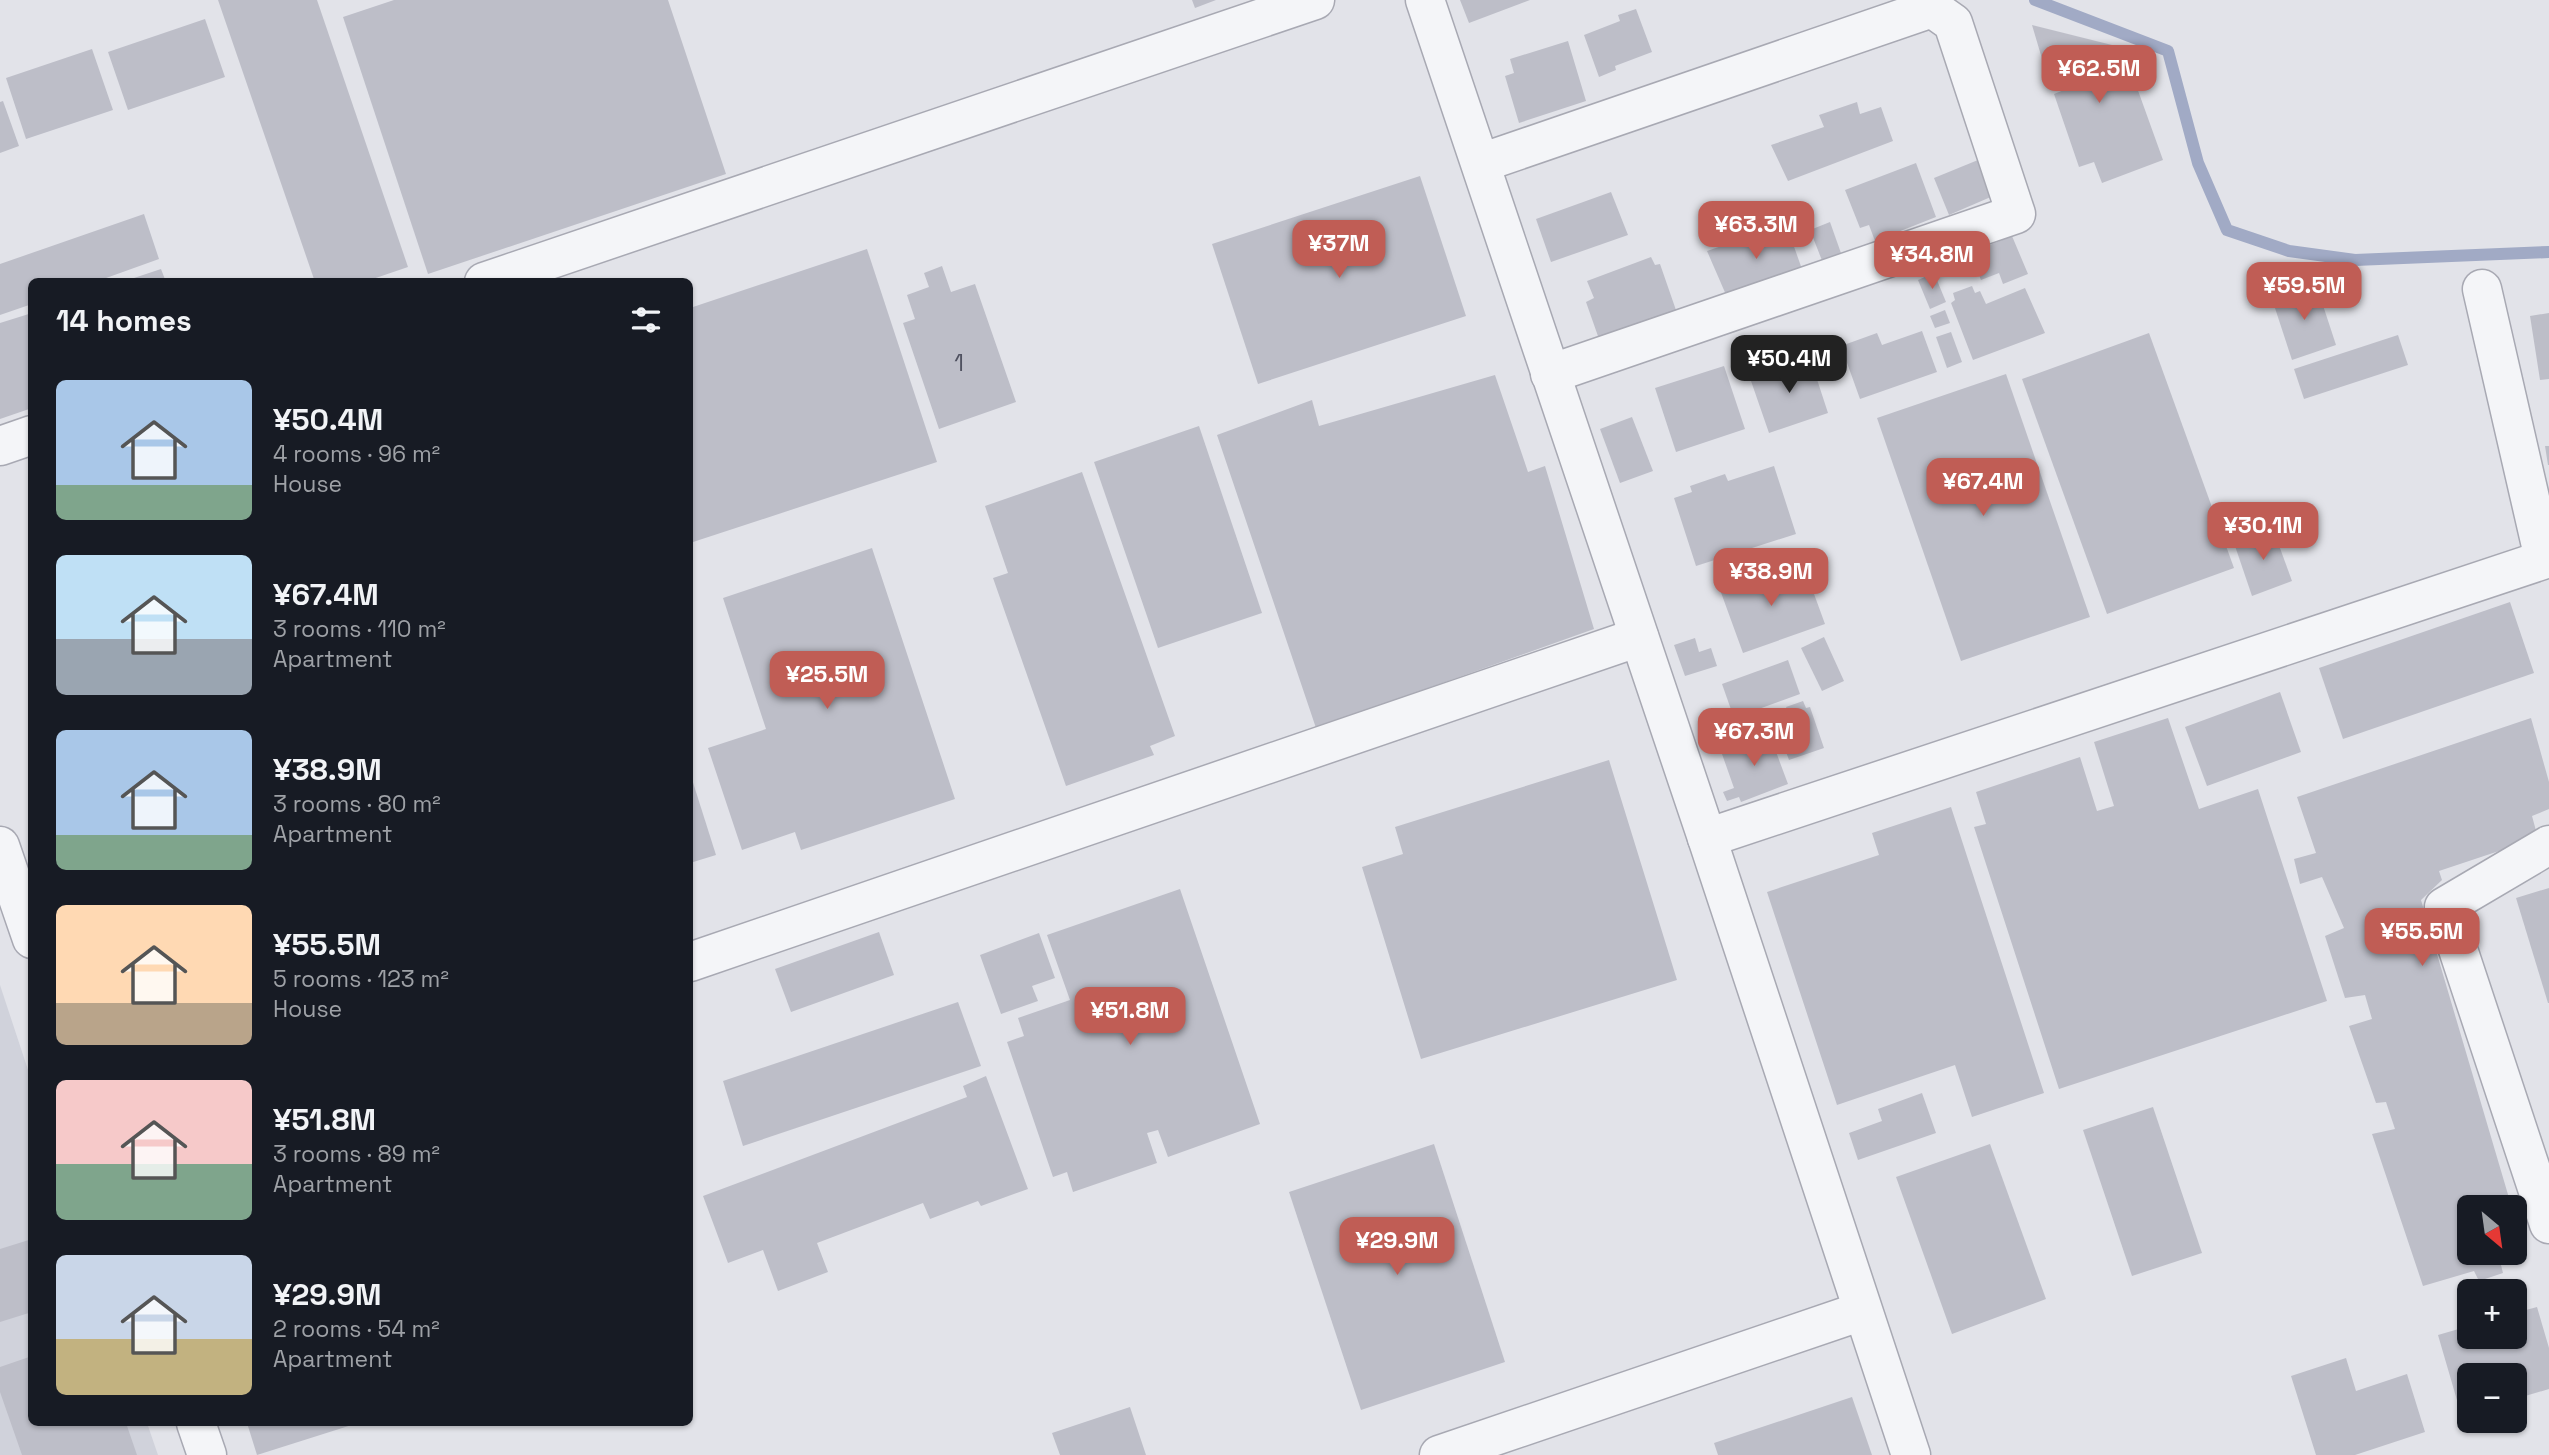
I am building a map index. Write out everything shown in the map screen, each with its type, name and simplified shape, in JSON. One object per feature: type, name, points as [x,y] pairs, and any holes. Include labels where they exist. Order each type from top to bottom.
[{"type":"street","points":[[496,278],[1315,0]]},
{"type":"street","points":[[1425,0],[1911,1455]]},
{"type":"street","points":[[1481,163],[1932,8],[1953,23],[2016,214],[1550,374]]},
{"type":"street","points":[[1707,838],[2547,558],[2482,289]]},
{"type":"street","points":[[0,446],[28,436]]},
{"type":"street","points":[[693,960],[1639,637]]},
{"type":"street","points":[[2549,845],[2444,907],[2549,1224]]},
{"type":"street","points":[[0,846],[28,927]]},
{"type":"street","points":[[1439,1455],[1862,1311]]},
{"type":"street","points":[[197,1426],[207,1455]]},
{"type":"shaded area","points":[[0,985],[28,1070],[28,1426],[148,1426],[158,1455],[0,1455]]},
{"type":"building","points":[[218,0],[317,0],[408,267],[376,278],[314,278]]},
{"type":"building","points":[[394,0],[668,0],[726,174],[428,274],[343,17]]},
{"type":"building","points":[[1192,0],[1216,0],[1195,8]]},
{"type":"building","points":[[1460,0],[1530,0],[1469,23]]},
{"type":"building","points":[[1636,9],[1652,52],[1615,66],[1616,70],[1599,77],[1584,35],[1620,21],[1618,15]]},
{"type":"building","points":[[205,19],[225,77],[128,110],[108,52]]},
{"type":"building","points":[[2032,25],[2112,45],[2124,73],[2131,71],[2163,160],[2102,183],[2094,162],[2079,167],[2054,94],[2064,90],[2053,60],[2043,62]]},
{"type":"building","points":[[1568,41],[1586,101],[1519,123],[1505,76],[1514,73],[1510,59]]},
{"type":"building","points":[[92,49],[113,110],[26,139],[6,78]]},
{"type":"building","points":[[3,101],[19,146],[0,153],[0,102]]},
{"type":"building","points":[[1857,102],[1860,114],[1881,107],[1893,141],[1788,181],[1771,145],[1824,127],[1819,115]]},
{"type":"building","points":[[1978,160],[1993,196],[1949,215],[1934,178]]},
{"type":"building","points":[[1916,163],[1936,217],[1875,241],[1869,225],[1860,228],[1845,190]]},
{"type":"building","points":[[1420,176],[1466,316],[1258,384],[1212,244]]},
{"type":"building","points":[[1611,192],[1628,235],[1551,262],[1536,219]]},
{"type":"building","points":[[144,214],[159,259],[106,278],[28,278],[28,305],[0,315],[0,264]]},
{"type":"building","points":[[1830,222],[1842,256],[1823,263],[1810,230]]},
{"type":"building","points":[[1786,224],[1803,272],[1727,297],[1707,251]]},
{"type":"building","points":[[2012,236],[2028,274],[2003,284],[1999,273],[1981,280],[1970,253]]},
{"type":"building","points":[[867,249],[937,462],[693,542],[693,307]]},
{"type":"building","points":[[1651,257],[1655,265],[1660,264],[1677,313],[1599,339],[1586,302],[1594,298],[1587,281]]},
{"type":"building","points":[[942,266],[951,292],[975,284],[1016,402],[939,429],[903,323],[915,319],[907,295],[929,287],[924,273]]},
{"type":"building","points":[[161,269],[164,278],[134,278]]},
{"type":"building","points":[[1934,273],[1946,302],[1930,309],[1918,280]]},
{"type":"building","points":[[2316,284],[2336,345],[2292,360],[2272,299]]},
{"type":"building","points":[[1972,286],[1975,293],[1980,291],[1986,304],[2025,288],[2045,333],[1973,360],[1951,303],[1955,300],[1953,293]]},
{"type":"building","points":[[1945,310],[1950,323],[1935,328],[1930,316]]},
{"type":"building","points":[[2549,313],[2549,379],[2540,380],[2530,316]]},
{"type":"building","points":[[28,314],[28,409],[0,419],[0,323]]},
{"type":"building","points":[[1922,331],[1937,372],[1860,399],[1841,346],[1877,333],[1882,345]]},
{"type":"building","points":[[1951,332],[1962,362],[1947,368],[1936,337]]},
{"type":"building","points":[[2149,333],[2234,568],[2107,614],[2022,379]]},
{"type":"building","points":[[2398,335],[2408,365],[2304,399],[2294,369]]},
{"type":"building","points":[[1793,357],[1797,366],[1811,361],[1828,413],[1769,433],[1751,381],[1769,375],[1766,366]]},
{"type":"building","points":[[1724,366],[1745,429],[1676,452],[1655,388]]},
{"type":"building","points":[[2006,374],[2090,617],[1961,661],[1877,418]]},
{"type":"building","points":[[1495,375],[1528,472],[1545,466],[1594,629],[1316,728],[1217,435],[1312,400],[1319,426]]},
{"type":"building","points":[[1632,417],[1653,471],[1620,483],[1600,429]]},
{"type":"building","points":[[1199,426],[1262,613],[1158,648],[1094,462]]},
{"type":"building","points":[[2545,446],[2549,446],[2549,465],[2548,465]]},
{"type":"building","points":[[1774,466],[1796,534],[1696,566],[1674,498],[1692,492],[1690,486],[1725,474],[1728,481]]},
{"type":"building","points":[[1082,472],[1175,736],[1150,746],[1154,755],[1066,786],[993,578],[1008,573],[985,506]]},
{"type":"building","points":[[2273,529],[2292,581],[2252,596],[2234,543]]},
{"type":"building","points":[[872,548],[955,799],[801,850],[795,832],[742,850],[708,748],[766,729],[723,598]]},
{"type":"building","points":[[1780,565],[1785,580],[1806,572],[1825,624],[1743,653],[1719,587]]},
{"type":"building","points":[[2510,602],[2534,673],[2343,739],[2319,668]]},
{"type":"building","points":[[1824,637],[1844,681],[1822,691],[1801,648]]},
{"type":"building","points":[[1695,638],[1699,652],[1711,648],[1717,666],[1685,676],[1674,645]]},
{"type":"building","points":[[1788,660],[1800,694],[1734,718],[1722,684]]},
{"type":"building","points":[[2280,692],[2301,752],[2207,786],[2185,727]]},
{"type":"building","points":[[1803,701],[1806,708],[1810,707],[1824,748],[1789,760],[1774,719],[1789,714],[1786,707]]},
{"type":"building","points":[[2168,718],[2199,809],[2258,789],[2327,1001],[2059,1089],[1974,827],[1986,824],[1976,792],[2080,757],[2097,811],[2114,806],[2094,742]]},
{"type":"building","points":[[2531,718],[2549,782],[2549,809],[2532,816],[2538,838],[2439,871],[2442,880],[2421,900],[2508,1195],[2457,1195],[2457,1265],[2501,1265],[2503,1273],[2478,1279],[2474,1271],[2423,1286],[2372,1134],[2395,1129],[2386,1102],[2376,1103],[2349,1026],[2372,1019],[2365,995],[2345,998],[2325,936],[2344,928],[2322,877],[2300,884],[2294,859],[2316,853],[2297,797]]},
{"type":"building","points":[[1766,725],[1788,784],[1741,802],[1739,797],[1727,801],[1723,792],[1734,788],[1722,754],[1740,747],[1738,741],[1752,736],[1754,741],[1763,737],[1760,728]]},
{"type":"building","points":[[1609,760],[1677,980],[1421,1059],[1362,867],[1403,854],[1395,827]]},
{"type":"building","points":[[693,782],[716,855],[693,862]]},
{"type":"building","points":[[1951,807],[2044,1093],[1972,1117],[1955,1065],[1837,1105],[1767,892],[1879,855],[1872,833]]},
{"type":"building","points":[[2549,888],[2549,1003],[2548,1003],[2516,898]]},
{"type":"building","points":[[1180,889],[1260,1124],[1168,1157],[1158,1130],[1147,1133],[1157,1163],[1073,1192],[1067,1172],[1053,1177],[1007,1042],[1024,1036],[1018,1018],[1070,1000],[1047,935]]},
{"type":"building","points":[[879,932],[894,975],[791,1012],[775,969]]},
{"type":"building","points":[[1039,933],[1055,978],[1032,986],[1038,1001],[1001,1014],[980,955]]},
{"type":"building","points":[[958,1002],[981,1066],[743,1146],[723,1081]]},
{"type":"building","points":[[986,1076],[1028,1189],[981,1206],[978,1201],[930,1219],[923,1203],[817,1243],[828,1272],[778,1291],[763,1250],[728,1263],[703,1196],[967,1097],[963,1086]]},
{"type":"building","points":[[1922,1093],[1936,1133],[1858,1160],[1849,1133],[1882,1121],[1878,1109]]},
{"type":"building","points":[[2153,1107],[2202,1253],[2132,1276],[2083,1130]]},
{"type":"building","points":[[1434,1144],[1505,1362],[1361,1410],[1289,1192]]},
{"type":"building","points":[[1990,1144],[2046,1299],[1952,1334],[1896,1177]]},
{"type":"building","points":[[28,1240],[28,1313],[0,1322],[0,1249]]},
{"type":"building","points":[[2537,1307],[2549,1348],[2549,1389],[2527,1395],[2527,1363],[2457,1363],[2457,1400],[2438,1335],[2457,1329],[2457,1349],[2527,1349],[2527,1310]]},
{"type":"building","points":[[28,1357],[28,1426],[127,1426],[137,1455],[22,1455],[0,1392],[0,1367]]},
{"type":"building","points":[[2346,1358],[2356,1391],[2407,1374],[2425,1432],[2355,1455],[2316,1455],[2291,1376]]},
{"type":"building","points":[[1852,1397],[1872,1455],[1718,1455],[1714,1443]]},
{"type":"building","points":[[1130,1407],[1146,1455],[1060,1455],[1052,1433]]},
{"type":"building","points":[[248,1426],[349,1426],[257,1455]]},
{"type":"waterway","points":[[2035,0],[2168,51],[2198,163],[2227,230],[2289,251],[2355,260],[2549,252]]}]
